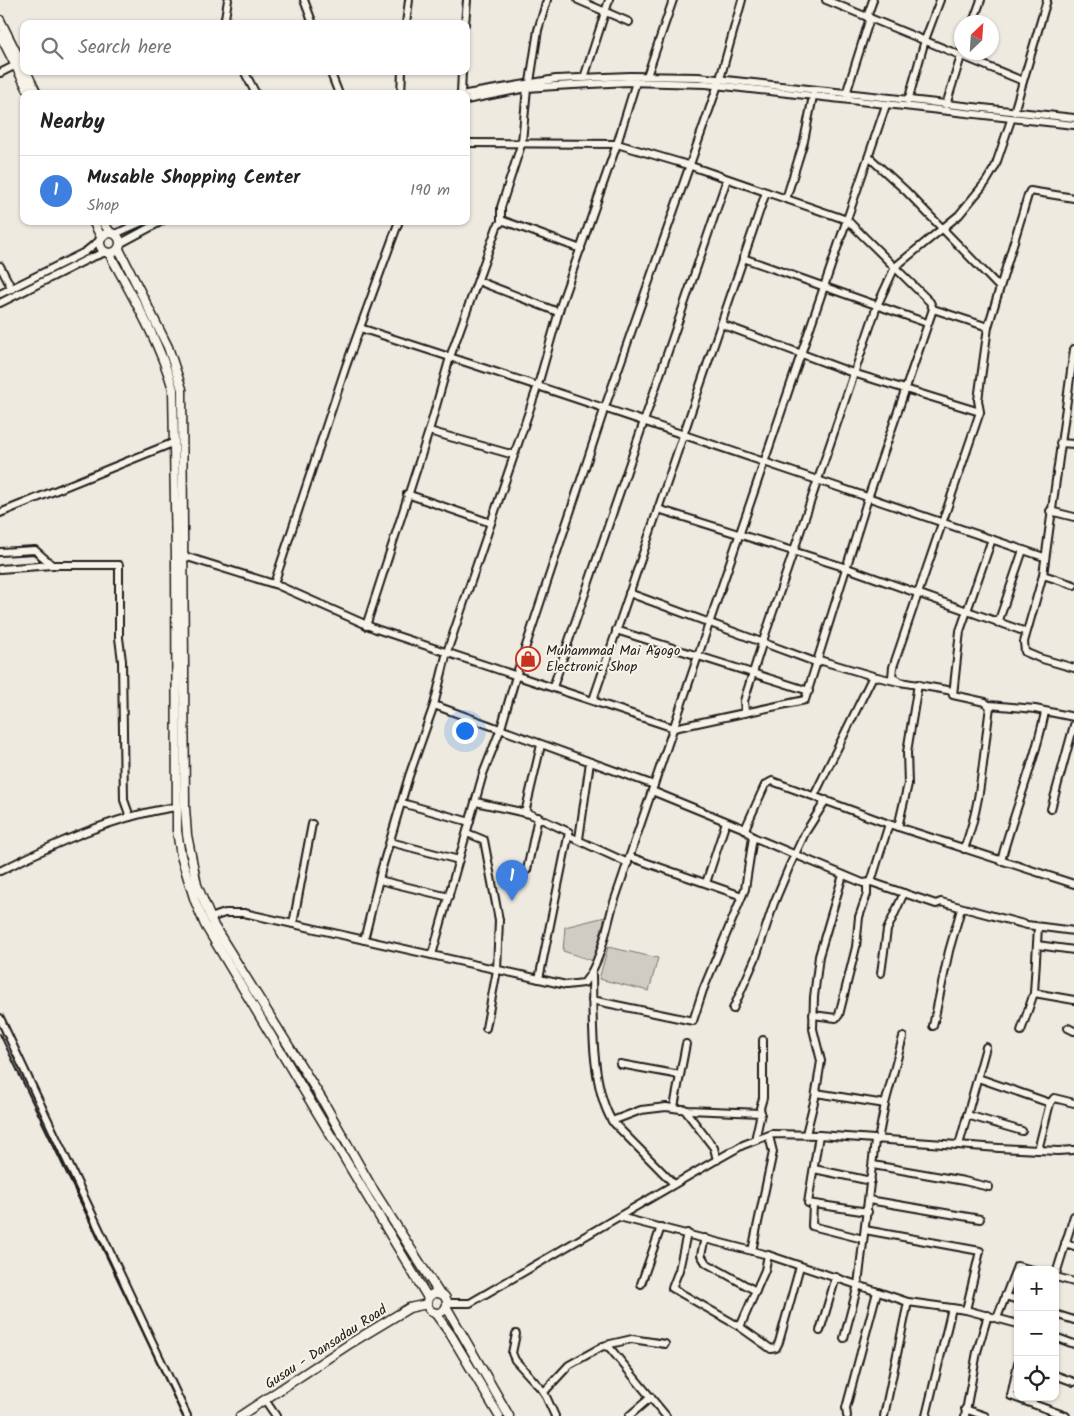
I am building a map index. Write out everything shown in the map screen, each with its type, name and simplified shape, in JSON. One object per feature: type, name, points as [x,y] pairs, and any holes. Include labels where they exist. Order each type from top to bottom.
[{"type":"main road","points":[[0,20],[20,62]]},
{"type":"main road","points":[[0,35],[20,62]]},
{"type":"main road","points":[[24,75],[29,90]]},
{"type":"main road","points":[[28,75],[35,90]]},
{"type":"main road","points":[[95,225],[101,239],[101,247],[107,253],[130,289],[165,363],[173,389],[176,806],[181,856],[198,909],[223,956],[291,1057],[309,1078],[371,1186],[439,1293],[446,1297],[447,1305],[508,1416]]},
{"type":"main road","points":[[106,225],[113,233],[120,246],[168,347],[182,389],[186,822],[198,885],[210,918],[291,1057],[302,1083],[428,1301],[430,1310],[435,1313],[451,1334],[499,1416]]},
{"type":"main road","points":[[101,239],[113,233]]},
{"type":"main road","points":[[107,253],[120,246]]},
{"type":"main road","points":[[428,1301],[439,1293]]},
{"type":"main road","name":"Gusau - Dansadau Road","points":[[240,1416],[409,1308],[428,1301]]},
{"type":"main road","points":[[435,1313],[442,1312],[447,1305]]},
{"type":"street","points":[[225,20],[228,0]]},
{"type":"street","points":[[304,0],[312,20]]},
{"type":"street","points":[[406,20],[409,0]]},
{"type":"street","points":[[465,20],[467,0]]},
{"type":"street","points":[[366,626],[429,430],[450,357],[500,222],[502,207],[522,142],[538,30],[548,0]]},
{"type":"street","points":[[578,0],[629,22]]},
{"type":"street","points":[[584,78],[609,0]]},
{"type":"street","points":[[647,76],[673,0]]},
{"type":"street","points":[[432,955],[476,802],[516,676],[605,407],[718,81],[742,0]]},
{"type":"street","points":[[826,0],[954,51]]},
{"type":"street","points":[[846,94],[873,0]]},
{"type":"street","points":[[908,101],[924,40],[940,0]]},
{"type":"street","points":[[976,15],[981,0]]},
{"type":"street","points":[[1014,112],[1047,0]]},
{"type":"street","points":[[946,105],[960,60]]},
{"type":"street","points":[[976,60],[1023,81]]},
{"type":"street","points":[[0,73],[20,62]]},
{"type":"street","points":[[246,75],[254,90]]},
{"type":"street","points":[[332,75],[337,90]]},
{"type":"street","points":[[401,90],[402,75]]},
{"type":"street","points":[[461,90],[462,75]]},
{"type":"street","points":[[470,93],[584,78],[647,76],[718,81],[1074,118]]},
{"type":"street","points":[[470,99],[529,85],[718,81],[814,96],[1074,126]]},
{"type":"street","points":[[364,940],[390,842],[434,706],[447,652],[538,385],[558,312],[617,144],[636,82]]},
{"type":"street","points":[[786,199],[804,141],[814,96]]},
{"type":"street","points":[[674,1184],[612,1121],[598,1090],[592,974],[653,788],[886,105]]},
{"type":"street","points":[[744,713],[744,701],[763,641],[877,306],[895,267],[959,215],[986,182],[995,168],[1011,120]]},
{"type":"street","points":[[184,556],[274,584],[366,626],[674,728],[805,700],[868,498],[933,309],[930,302],[847,220],[688,165],[617,144],[470,143]]},
{"type":"street","points":[[869,157],[906,191],[999,287]]},
{"type":"street","points":[[553,687],[727,179]]},
{"type":"street","points":[[900,682],[892,677],[893,666],[980,412],[978,400],[988,327],[1030,191],[1074,198]]},
{"type":"street","points":[[593,700],[766,192]]},
{"type":"street","points":[[500,222],[581,248]]},
{"type":"street","points":[[113,233],[134,225]]},
{"type":"street","points":[[120,246],[155,225]]},
{"type":"street","points":[[274,584],[360,328],[398,225]]},
{"type":"street","points":[[0,294],[85,252],[101,239]]},
{"type":"street","points":[[0,303],[90,258],[107,253]]},
{"type":"street","points":[[743,258],[927,322]]},
{"type":"street","points":[[0,266],[12,288]]},
{"type":"street","points":[[478,281],[558,312]]},
{"type":"street","points":[[933,309],[988,327]]},
{"type":"street","points":[[722,324],[853,373],[980,412]]},
{"type":"street","points":[[360,328],[605,407],[764,464],[1044,557]]},
{"type":"street","points":[[1074,349],[1050,512],[1043,575],[1026,632],[1025,652],[1074,668]]},
{"type":"street","points":[[429,430],[514,455]]},
{"type":"street","points":[[0,513],[174,442]]},
{"type":"street","points":[[1060,443],[1074,444]]},
{"type":"street","points":[[408,494],[491,523]]},
{"type":"street","points":[[658,509],[847,568],[1026,632]]},
{"type":"street","points":[[1050,512],[1074,517]]},
{"type":"street","points":[[992,539],[960,631],[953,695],[980,700],[989,705],[1035,709],[1074,717]]},
{"type":"street","points":[[0,552],[36,550],[52,565]]},
{"type":"street","points":[[998,623],[1024,550]]},
{"type":"street","points":[[0,569],[52,565],[116,564],[120,568],[119,638],[122,661],[124,800],[130,817]]},
{"type":"street","points":[[1043,575],[1074,585]]},
{"type":"street","points":[[628,594],[818,661],[889,682],[918,684],[954,691]]},
{"type":"street","points":[[616,630],[809,691]]},
{"type":"street","points":[[814,796],[874,676]]},
{"type":"street","points":[[898,827],[908,784],[907,752],[918,684]]},
{"type":"street","points":[[964,849],[975,819],[980,797],[989,705]]},
{"type":"street","points":[[434,706],[501,728],[653,788],[726,822],[746,829],[753,837],[843,875],[961,909],[1038,927],[1074,932]]},
{"type":"street","points":[[1001,861],[1010,827],[1030,774],[1045,712]]},
{"type":"street","points":[[1050,809],[1074,725]]},
{"type":"street","points":[[525,813],[542,745]]},
{"type":"street","points":[[579,839],[590,762]]},
{"type":"street","points":[[746,829],[768,782],[772,781],[889,824],[1074,884]]},
{"type":"street","points":[[733,1009],[756,957],[780,887],[794,855],[826,800]]},
{"type":"street","points":[[476,802],[538,817],[566,829],[569,836],[539,979]]},
{"type":"street","points":[[402,803],[470,822]]},
{"type":"street","points":[[0,871],[50,846],[112,821],[176,806]]},
{"type":"street","points":[[527,870],[538,817]]},
{"type":"street","points":[[706,883],[726,822]]},
{"type":"street","points":[[293,924],[312,824]]},
{"type":"street","points":[[814,1015],[836,1018],[839,1015],[856,947],[859,917],[889,824]]},
{"type":"street","points":[[467,833],[484,840],[499,920],[496,970],[486,1028]]},
{"type":"street","points":[[569,836],[629,860],[742,896]]},
{"type":"street","points":[[592,1000],[692,1022],[742,896],[753,837]]},
{"type":"street","points":[[390,842],[459,860]]},
{"type":"street","points":[[806,1134],[816,1093],[821,1061],[813,1032],[814,997],[820,950],[843,875]]},
{"type":"street","points":[[379,880],[449,897]]},
{"type":"street","points":[[881,973],[887,930],[904,894]]},
{"type":"street","points":[[934,1026],[948,951],[961,909]]},
{"type":"street","points":[[210,918],[225,913],[244,913],[566,985],[584,983],[592,974]]},
{"type":"street","points":[[1021,1031],[1034,993],[1038,927]]},
{"type":"street","points":[[1037,945],[1074,950]]},
{"type":"street","points":[[1034,993],[1074,1000]]},
{"type":"street","points":[[0,1018],[187,1416]]},
{"type":"street","points":[[844,1338],[858,1285],[877,1140],[903,1037]]},
{"type":"street","points":[[755,1140],[763,1098],[763,1040]]},
{"type":"street","points":[[674,1107],[686,1044]]},
{"type":"street","points":[[958,1145],[986,1047]]},
{"type":"street","points":[[620,1064],[680,1075]]},
{"type":"street","points":[[978,1078],[1050,1102]]},
{"type":"street","points":[[816,1093],[885,1104]]},
{"type":"street","points":[[1038,1150],[1050,1102],[1054,1098],[1074,1103]]},
{"type":"street","points":[[612,1121],[641,1110],[674,1107],[761,1113]]},
{"type":"street","points":[[684,1109],[714,1148],[717,1160]]},
{"type":"street","points":[[967,1115],[1022,1131]]},
{"type":"street","points":[[447,1305],[470,1303],[674,1184],[755,1140],[769,1136],[806,1134],[1038,1150],[1074,1150]]},
{"type":"street","points":[[819,1135],[808,1203],[868,1212]]},
{"type":"street","points":[[752,1251],[773,1152],[769,1136]]},
{"type":"street","points":[[873,1165],[989,1187]]},
{"type":"street","points":[[814,1169],[871,1181]]},
{"type":"street","points":[[869,1200],[980,1219]]},
{"type":"street","points":[[813,1205],[812,1226],[863,1239]]},
{"type":"street","points":[[1059,1266],[1074,1216]]},
{"type":"street","points":[[619,1217],[688,1233],[768,1255],[908,1302],[966,1310],[1014,1323]]},
{"type":"street","points":[[641,1284],[661,1227]]},
{"type":"street","points":[[866,1230],[980,1251],[966,1310]]},
{"type":"street","points":[[688,1233],[679,1270],[672,1288],[740,1327],[772,1349],[776,1348],[800,1266]]},
{"type":"street","points":[[705,1238],[701,1255],[706,1263],[756,1292]]},
{"type":"street","points":[[1065,1244],[1074,1246]]},
{"type":"street","points":[[740,1327],[765,1270],[768,1255]]},
{"type":"street","points":[[997,1318],[1014,1274]]},
{"type":"street","points":[[820,1331],[836,1278]]},
{"type":"street","points":[[1059,1278],[1074,1282]]},
{"type":"street","points":[[847,1416],[846,1408],[877,1292]]},
{"type":"street","points":[[1005,1296],[1014,1299]]},
{"type":"street","points":[[884,1416],[908,1302]]},
{"type":"street","points":[[926,1416],[952,1308]]},
{"type":"street","points":[[985,1416],[965,1413],[988,1315]]},
{"type":"street","points":[[1059,1315],[1074,1320]]},
{"type":"street","points":[[516,1334],[512,1353],[515,1360],[544,1392],[555,1416]]},
{"type":"street","points":[[1059,1338],[1074,1344]]},
{"type":"street","points":[[544,1392],[569,1365],[605,1346],[632,1339],[665,1344]]},
{"type":"street","points":[[605,1346],[609,1347],[666,1416]]},
{"type":"street","points":[[1059,1376],[1074,1382]]},
{"type":"street","points":[[1014,1382],[1011,1396],[1014,1397]]},
{"type":"street","points":[[628,1416],[650,1397]]},
{"type":"street","points":[[264,1400],[276,1416]]},
{"type":"street","points":[[1025,1401],[1066,1416]]},
{"type":"shaded area","points":[[605,917],[593,961],[563,951],[565,927]]},
{"type":"shaded area","points":[[608,947],[658,958],[649,991],[599,979]]},
{"type":"railway","points":[[0,1034],[183,1416]]},
{"type":"place","name":"Muhammad Mai Agogo Electronic Shop","points":[[528,659]]},
{"type":"place","name":"Musable Shopping Center","points":[[512,901]]}]
